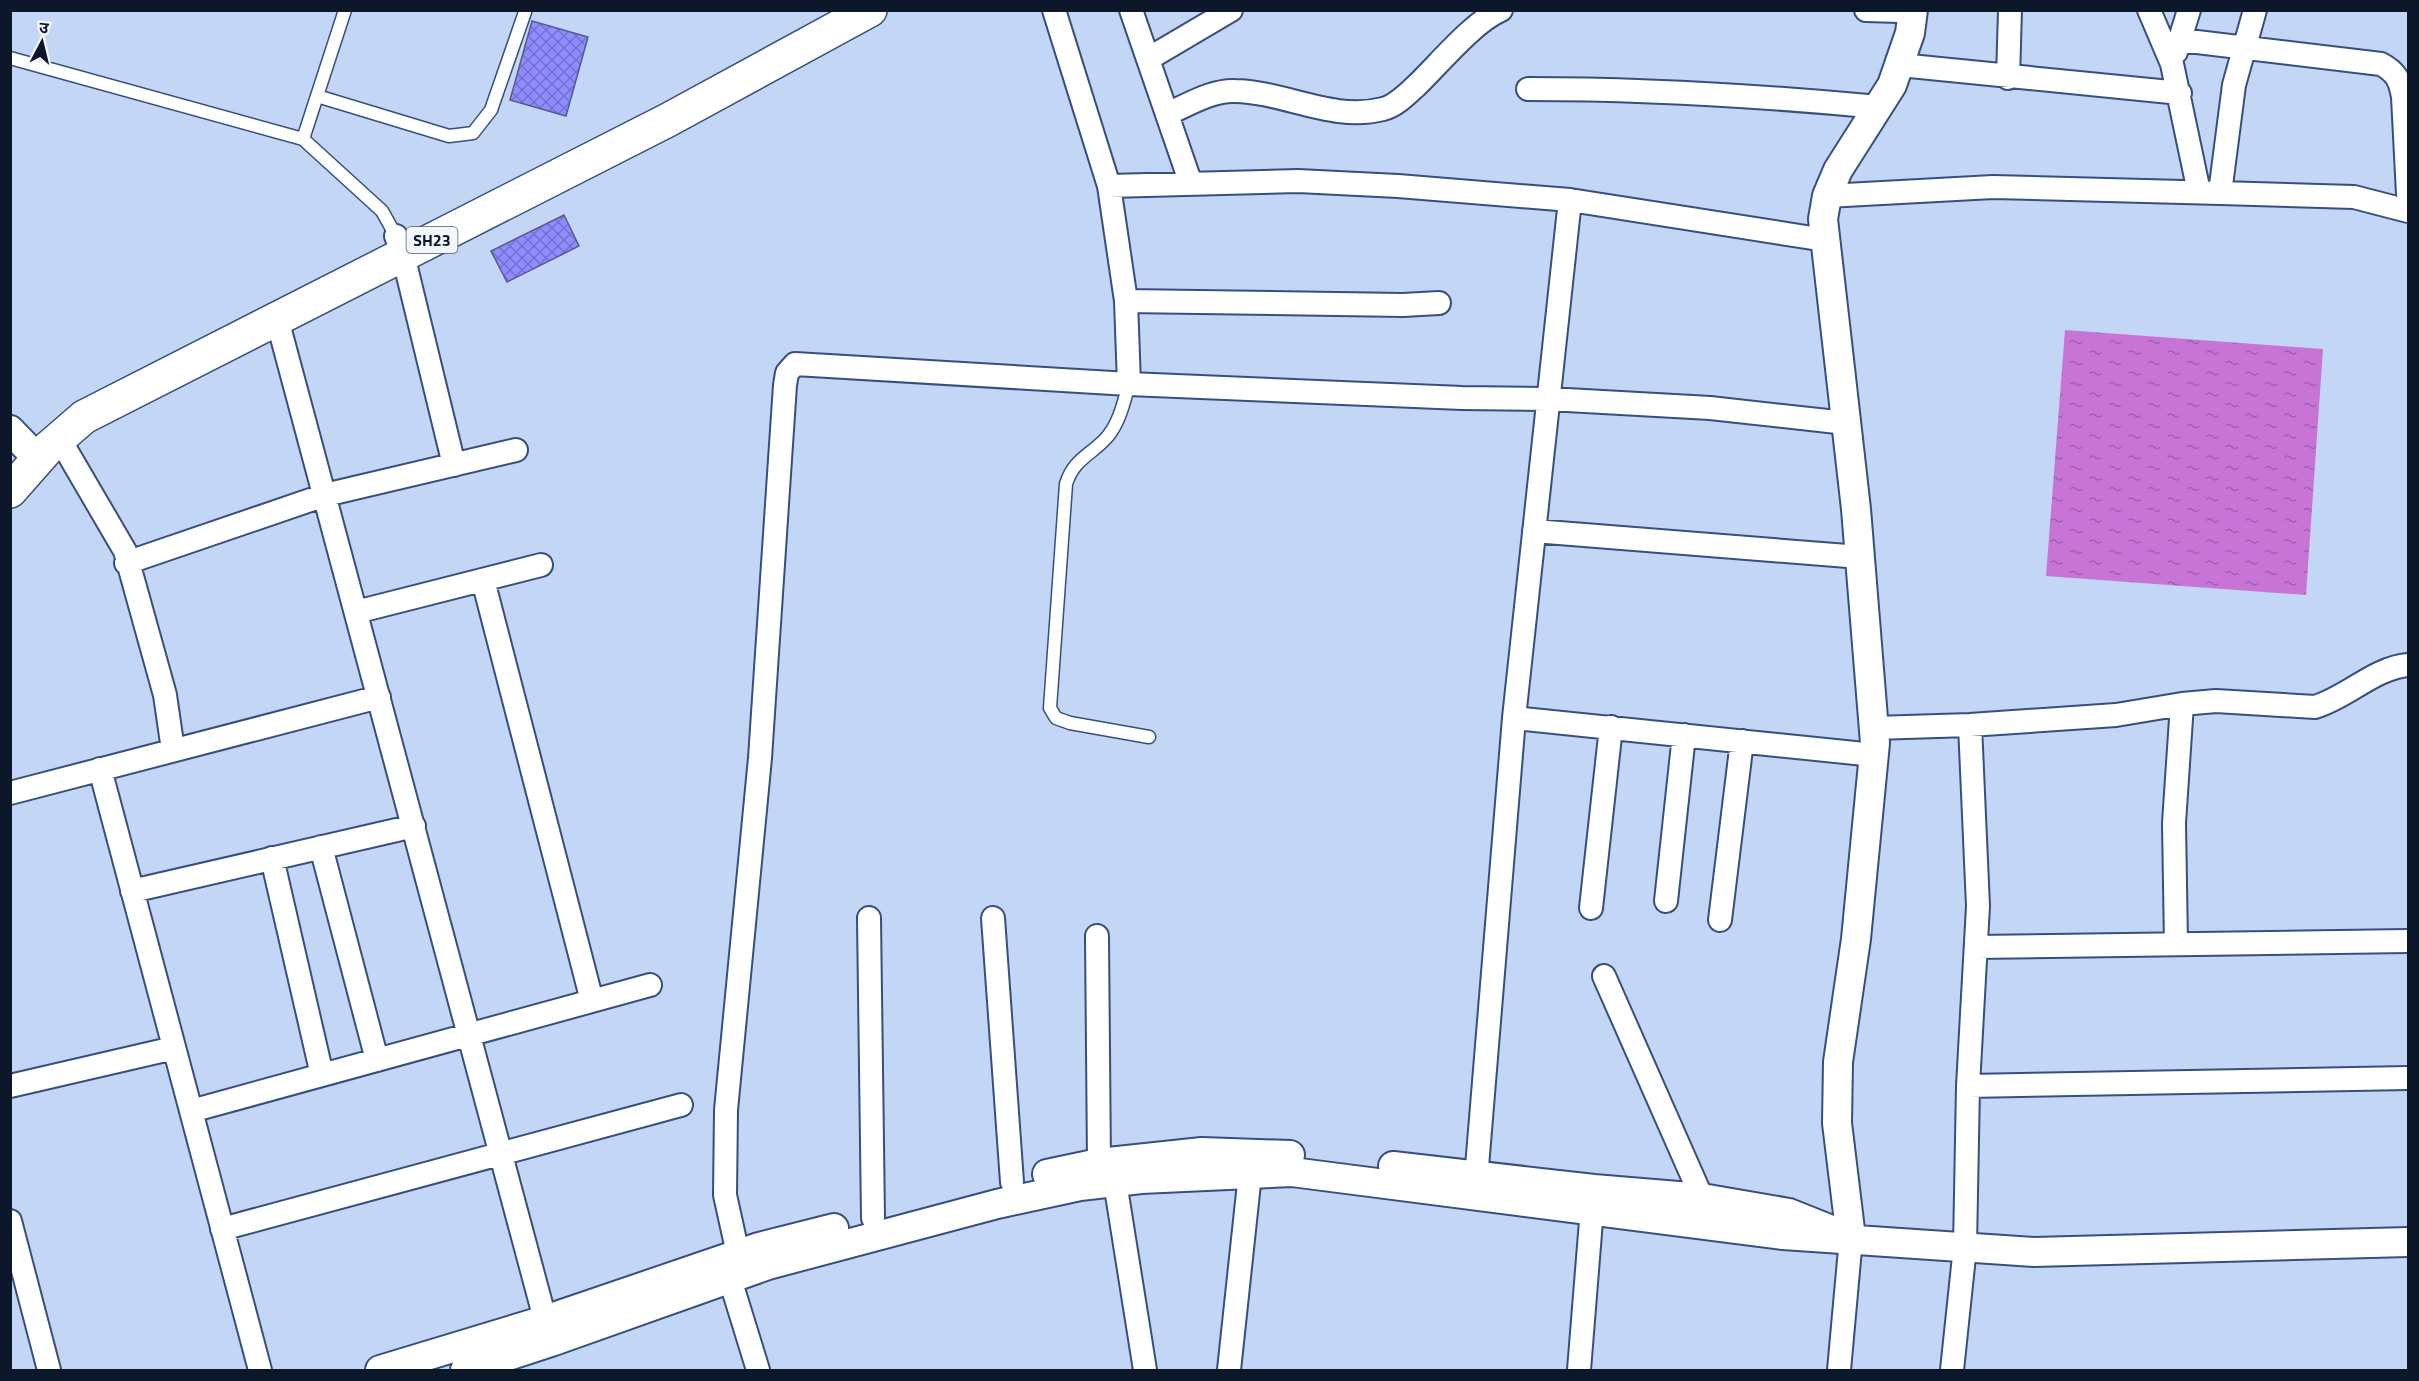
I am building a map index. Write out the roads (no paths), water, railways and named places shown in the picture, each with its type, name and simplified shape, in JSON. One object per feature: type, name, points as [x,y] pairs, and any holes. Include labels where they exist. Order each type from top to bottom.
[{"type":"main road","name":"SH23","points":[[23,459],[84,417],[277,319],[400,245],[823,10]]},
{"type":"main road","name":"SH23","points":[[23,459],[75,401],[400,245],[668,120],[870,10]]},
{"type":"street","points":[[1054,10],[1109,186],[1126,301],[1129,384]]},
{"type":"street","points":[[1131,10],[1191,184]]},
{"type":"street","points":[[1148,59],[1231,10]]},
{"type":"street","points":[[1167,114],[1219,92],[1235,91],[1332,110],[1352,112],[1386,109],[1405,97],[1480,23],[1501,10]]},
{"type":"street","points":[[1839,1371],[1851,1238],[1837,1123],[1838,1062],[1856,939],[1874,741],[1860,557],[1823,219],[1827,196],[1838,170],[1892,85],[1900,65],[1905,16],[1866,10]]},
{"type":"street","points":[[2008,78],[2010,10]]},
{"type":"street","points":[[2149,10],[2172,64],[2209,193]]},
{"type":"street","points":[[2172,64],[2189,10]]},
{"type":"street","points":[[2209,193],[2234,85],[2255,10]]},
{"type":"street","points":[[2180,40],[2381,64],[2393,70],[2401,82],[2403,97],[2409,194]]},
{"type":"street","points":[[1900,65],[2008,78],[2180,93]]},
{"type":"street","points":[[1528,89],[1633,89],[1804,99],[1880,107]]},
{"type":"street","points":[[1109,186],[1350,183],[1570,200],[1826,240]]},
{"type":"street","points":[[1827,196],[1993,187],[2354,197],[2409,211]]},
{"type":"street","points":[[1475,1185],[1514,718],[1570,200]]},
{"type":"street","points":[[400,245],[454,465]]},
{"type":"street","points":[[1126,301],[1403,305],[1439,303]]},
{"type":"street","points":[[277,319],[548,1331]]},
{"type":"street","points":[[758,1371],[734,1267],[725,1195],[726,1110],[760,758],[787,373],[795,364],[1129,384],[1462,398],[1549,399],[1710,408],[1846,423]]},
{"type":"street","points":[[126,563],[325,495],[516,450]]},
{"type":"street","points":[[23,459],[125,551],[126,563],[165,695],[173,750]]},
{"type":"street","points":[[1534,531],[1860,557]]},
{"type":"street","points":[[356,612],[541,565]]},
{"type":"street","points":[[483,580],[592,1001]]},
{"type":"street","points":[[1514,718],[1742,741],[1874,741],[1970,725],[2116,715],[2216,701],[2315,708],[2328,704],[2379,674],[2398,666],[2409,665]]},
{"type":"street","points":[[10,793],[379,697]]},
{"type":"street","points":[[2176,944],[2174,823],[2182,704]]},
{"type":"street","points":[[1952,1371],[1965,1247],[1968,1086],[1978,906],[1970,725]]},
{"type":"street","points":[[1591,908],[1611,728]]},
{"type":"street","points":[[1666,902],[1684,735]]},
{"type":"street","points":[[1720,920],[1742,741]]},
{"type":"street","points":[[100,769],[260,1371]]},
{"type":"street","points":[[132,891],[414,826]]},
{"type":"street","points":[[321,847],[377,1060]]},
{"type":"street","points":[[272,858],[322,1075]]},
{"type":"street","points":[[869,918],[873,1218]]},
{"type":"street","points":[[993,918],[1012,1182]]},
{"type":"street","points":[[1097,936],[1107,1173],[1145,1371]]},
{"type":"street","points":[[1976,947],[2409,941]]},
{"type":"street","points":[[1604,976],[1700,1211]]},
{"type":"street","points":[[190,1111],[650,985]]},
{"type":"street","points":[[10,1086],[174,1048]]},
{"type":"street","points":[[1968,1086],[2409,1078]]},
{"type":"street","points":[[222,1229],[681,1105]]},
{"type":"street","points":[[380,1371],[457,1363],[734,1267],[768,1265],[997,1204],[1080,1186],[1107,1173],[1202,1152],[1296,1156],[1475,1185],[1700,1211],[1783,1234],[2034,1251],[2409,1242]]},
{"type":"street","points":[[734,1267],[759,1247],[1012,1182],[1107,1173],[1292,1173],[1475,1185]]},
{"type":"street","points":[[1230,1371],[1250,1174]]},
{"type":"street","points":[[1579,1371],[1593,1199]]},
{"type":"street","points":[[10,1221],[49,1371]]},
{"type":"lane","points":[[303,139],[345,10]]},
{"type":"lane","points":[[317,96],[448,136],[473,133],[491,110],[525,12]]},
{"type":"lane","points":[[10,58],[303,139],[382,211],[400,245]]},
{"type":"lane","points":[[1129,384],[1116,424],[1107,437],[1075,464],[1066,484],[1050,708],[1056,718],[1070,723],[1149,737]]},
{"type":"water","points":[[2065,330],[2323,349],[2306,595],[2046,576]]}]
